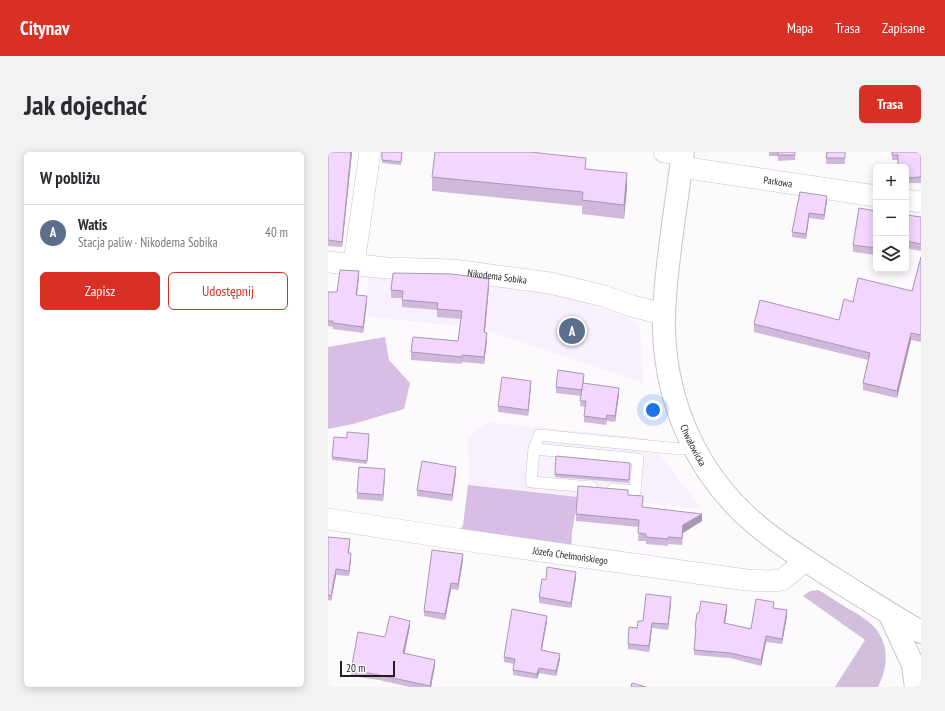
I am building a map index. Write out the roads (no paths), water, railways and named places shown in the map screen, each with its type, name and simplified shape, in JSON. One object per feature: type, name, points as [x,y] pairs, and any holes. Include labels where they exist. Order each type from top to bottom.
[{"type":"main road","name":"Chwałowicka","points":[[677,156],[663,314],[666,359],[672,390],[677,409],[693,447],[706,469],[724,492],[742,512],[763,531],[890,615],[921,632]]},
{"type":"main road","points":[[890,615],[914,665],[916,687]]},
{"type":"street","points":[[354,264],[370,152]]},
{"type":"street","name":"Parkowa","points":[[677,156],[873,195]]},
{"type":"street","points":[[909,200],[921,202]]},
{"type":"street","name":"Nikodema Sobika","points":[[328,262],[387,268],[453,270],[550,282],[604,296],[632,306],[663,314]]},
{"type":"street","name":"Józefa Chełmońskiego","points":[[328,519],[470,541],[746,580],[782,580],[806,560]]},
{"type":"lane","points":[[650,446],[638,459],[635,491],[531,482],[534,449],[539,435],[650,446],[680,449],[693,447]]},
{"type":"lane","points":[[534,449],[638,459]]},
{"type":"place","name":"Watis","points":[[572,331]]}]
